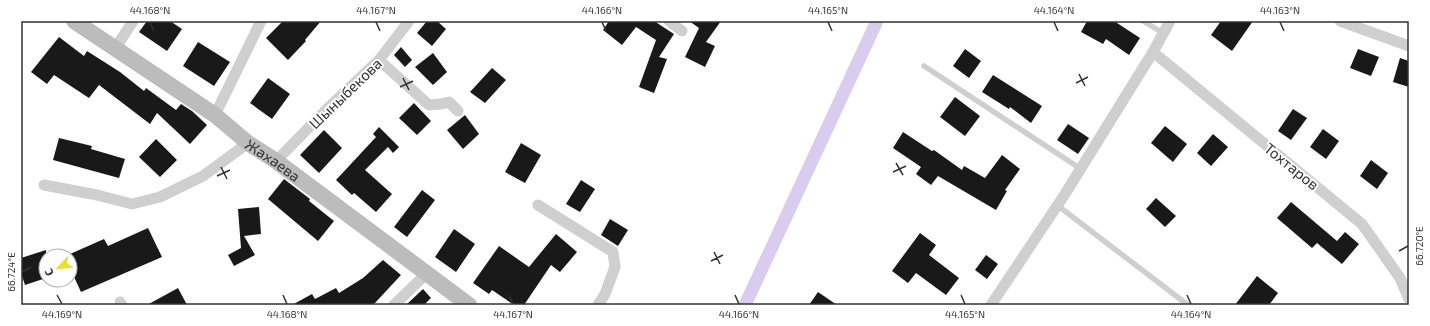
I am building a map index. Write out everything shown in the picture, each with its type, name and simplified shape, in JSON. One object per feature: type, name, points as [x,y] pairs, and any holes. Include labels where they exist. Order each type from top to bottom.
[{"type":"street","name":"Жахаева","points":[[74,21],[215,115],[248,143],[276,161],[469,305]]},
{"type":"street","points":[[115,49],[133,21]]},
{"type":"street","points":[[215,115],[261,21]]},
{"type":"street","name":"Шыныбекова","points":[[276,161],[327,109],[379,60],[409,21]]},
{"type":"street","points":[[669,21],[682,31]]},
{"type":"street","points":[[991,305],[1057,206],[1153,52],[1170,21]]},
{"type":"street","points":[[1340,21],[1409,46]]},
{"type":"street","name":"Тохтаров","points":[[1153,52],[1362,224],[1400,278],[1409,299]]},
{"type":"street","points":[[379,60],[429,105],[449,102],[458,111]]},
{"type":"street","points":[[44,185],[97,195],[132,204],[160,197],[202,176],[248,143]]},
{"type":"street","points":[[538,205],[613,252],[615,267],[605,294],[598,305]]},
{"type":"street","points":[[394,305],[426,274]]},
{"type":"lane","points":[[1143,21],[1163,34]]},
{"type":"lane","points":[[924,66],[1080,169]]},
{"type":"lane","points":[[1057,206],[1188,305]]},
{"type":"building","points":[[147,21],[170,21],[182,29],[167,51],[139,32]]},
{"type":"building","points":[[283,21],[321,21],[305,40],[306,41],[288,60],[266,38]]},
{"type":"building","points":[[427,21],[437,21],[446,29],[432,46],[417,33]]},
{"type":"building","points":[[609,21],[654,21],[674,34],[659,57],[667,59],[654,93],[639,87],[656,40],[636,27],[622,45],[603,30]]},
{"type":"building","points":[[689,21],[721,21],[706,42],[715,46],[705,67],[685,57],[699,28]]},
{"type":"building","points":[[1087,21],[1114,21],[1140,38],[1129,55],[1106,39],[1103,44],[1081,32]]},
{"type":"building","points":[[1221,21],[1253,21],[1232,51],[1211,35]]},
{"type":"building","points":[[59,37],[84,56],[87,51],[120,72],[144,91],[146,88],[176,110],[181,104],[192,111],[207,125],[190,144],[157,113],[150,124],[99,85],[89,98],[54,75],[47,84],[31,72]]},
{"type":"building","points":[[198,42],[230,62],[214,86],[183,66]]},
{"type":"building","points":[[401,47],[412,60],[405,67],[394,55]]},
{"type":"building","points":[[965,49],[981,61],[969,78],[953,66]]},
{"type":"building","points":[[1358,49],[1379,57],[1371,76],[1350,68]]},
{"type":"building","points":[[433,53],[447,72],[433,85],[415,67]]},
{"type":"building","points":[[1400,58],[1409,61],[1409,87],[1393,82]]},
{"type":"building","points":[[492,68],[506,80],[485,103],[470,92]]},
{"type":"building","points":[[993,75],[1042,106],[1031,123],[1010,107],[1009,109],[982,92]]},
{"type":"building","points":[[268,78],[290,94],[272,119],[250,103]]},
{"type":"building","points":[[955,97],[980,116],[965,136],[940,117]]},
{"type":"building","points":[[414,103],[431,121],[417,135],[399,118]]},
{"type":"building","points":[[1293,109],[1307,118],[1291,140],[1278,131]]},
{"type":"building","points":[[465,115],[479,134],[463,149],[447,130]]},
{"type":"building","points":[[1068,124],[1089,138],[1078,154],[1057,140]]},
{"type":"building","points":[[1165,126],[1187,144],[1173,162],[1151,143]]},
{"type":"building","points":[[379,127],[399,147],[393,153],[388,147],[365,170],[392,194],[376,212],[354,193],[352,195],[336,180],[376,137],[373,134]]},
{"type":"building","points":[[1323,129],[1339,141],[1326,159],[1310,147]]},
{"type":"building","points":[[324,130],[342,148],[319,173],[300,155]]},
{"type":"building","points":[[903,132],[932,151],[934,150],[962,170],[964,166],[985,178],[1002,155],[1020,169],[1005,190],[1007,191],[996,210],[938,176],[931,185],[916,174],[921,167],[893,148]]},
{"type":"building","points":[[1213,134],[1228,147],[1211,166],[1197,153]]},
{"type":"building","points":[[59,138],[92,146],[91,149],[125,159],[119,178],[53,160]]},
{"type":"building","points":[[156,139],[177,160],[160,177],[139,157]]},
{"type":"building","points":[[521,143],[541,155],[525,183],[505,172]]},
{"type":"building","points":[[1371,160],[1388,173],[1377,189],[1360,176]]},
{"type":"building","points":[[284,179],[310,199],[309,201],[334,221],[318,241],[268,199]]},
{"type":"building","points":[[581,180],[595,189],[580,212],[566,204]]},
{"type":"building","points":[[422,190],[435,200],[407,237],[394,227]]},
{"type":"building","points":[[1156,198],[1176,216],[1165,227],[1146,209]]},
{"type":"building","points":[[1291,202],[1337,241],[1345,232],[1359,244],[1342,264],[1317,243],[1312,248],[1277,218]]},
{"type":"building","points":[[259,207],[261,234],[244,236],[255,255],[234,266],[228,255],[241,248],[238,209]]},
{"type":"building","points":[[610,219],[628,230],[618,246],[601,235]]},
{"type":"building","points":[[148,228],[162,257],[81,292],[78,285],[78,250],[104,239],[108,246]]},
{"type":"building","points":[[454,229],[475,244],[456,272],[435,257]]},
{"type":"building","points":[[920,233],[936,245],[929,255],[959,278],[946,295],[916,273],[908,283],[892,271]]},
{"type":"building","points":[[556,234],[577,252],[560,272],[551,265],[524,305],[514,305],[492,290],[489,294],[473,283],[499,246],[529,267]]},
{"type":"building","points":[[38,253],[38,281],[25,285],[21,273],[21,258]]},
{"type":"building","points":[[986,255],[998,264],[987,279],[975,270]]},
{"type":"building","points":[[383,260],[401,275],[375,303],[371,305],[292,305],[312,294],[315,299],[336,288],[339,293],[363,278]]},
{"type":"building","points":[[1257,276],[1278,293],[1269,305],[1235,305]]},
{"type":"building","points":[[178,288],[187,305],[147,305]]},
{"type":"building","points":[[423,289],[431,298],[424,305],[406,305]]},
{"type":"building","points":[[818,292],[837,305],[809,305]]},
{"type":"waterway","points":[[745,305],[877,21]]}]
